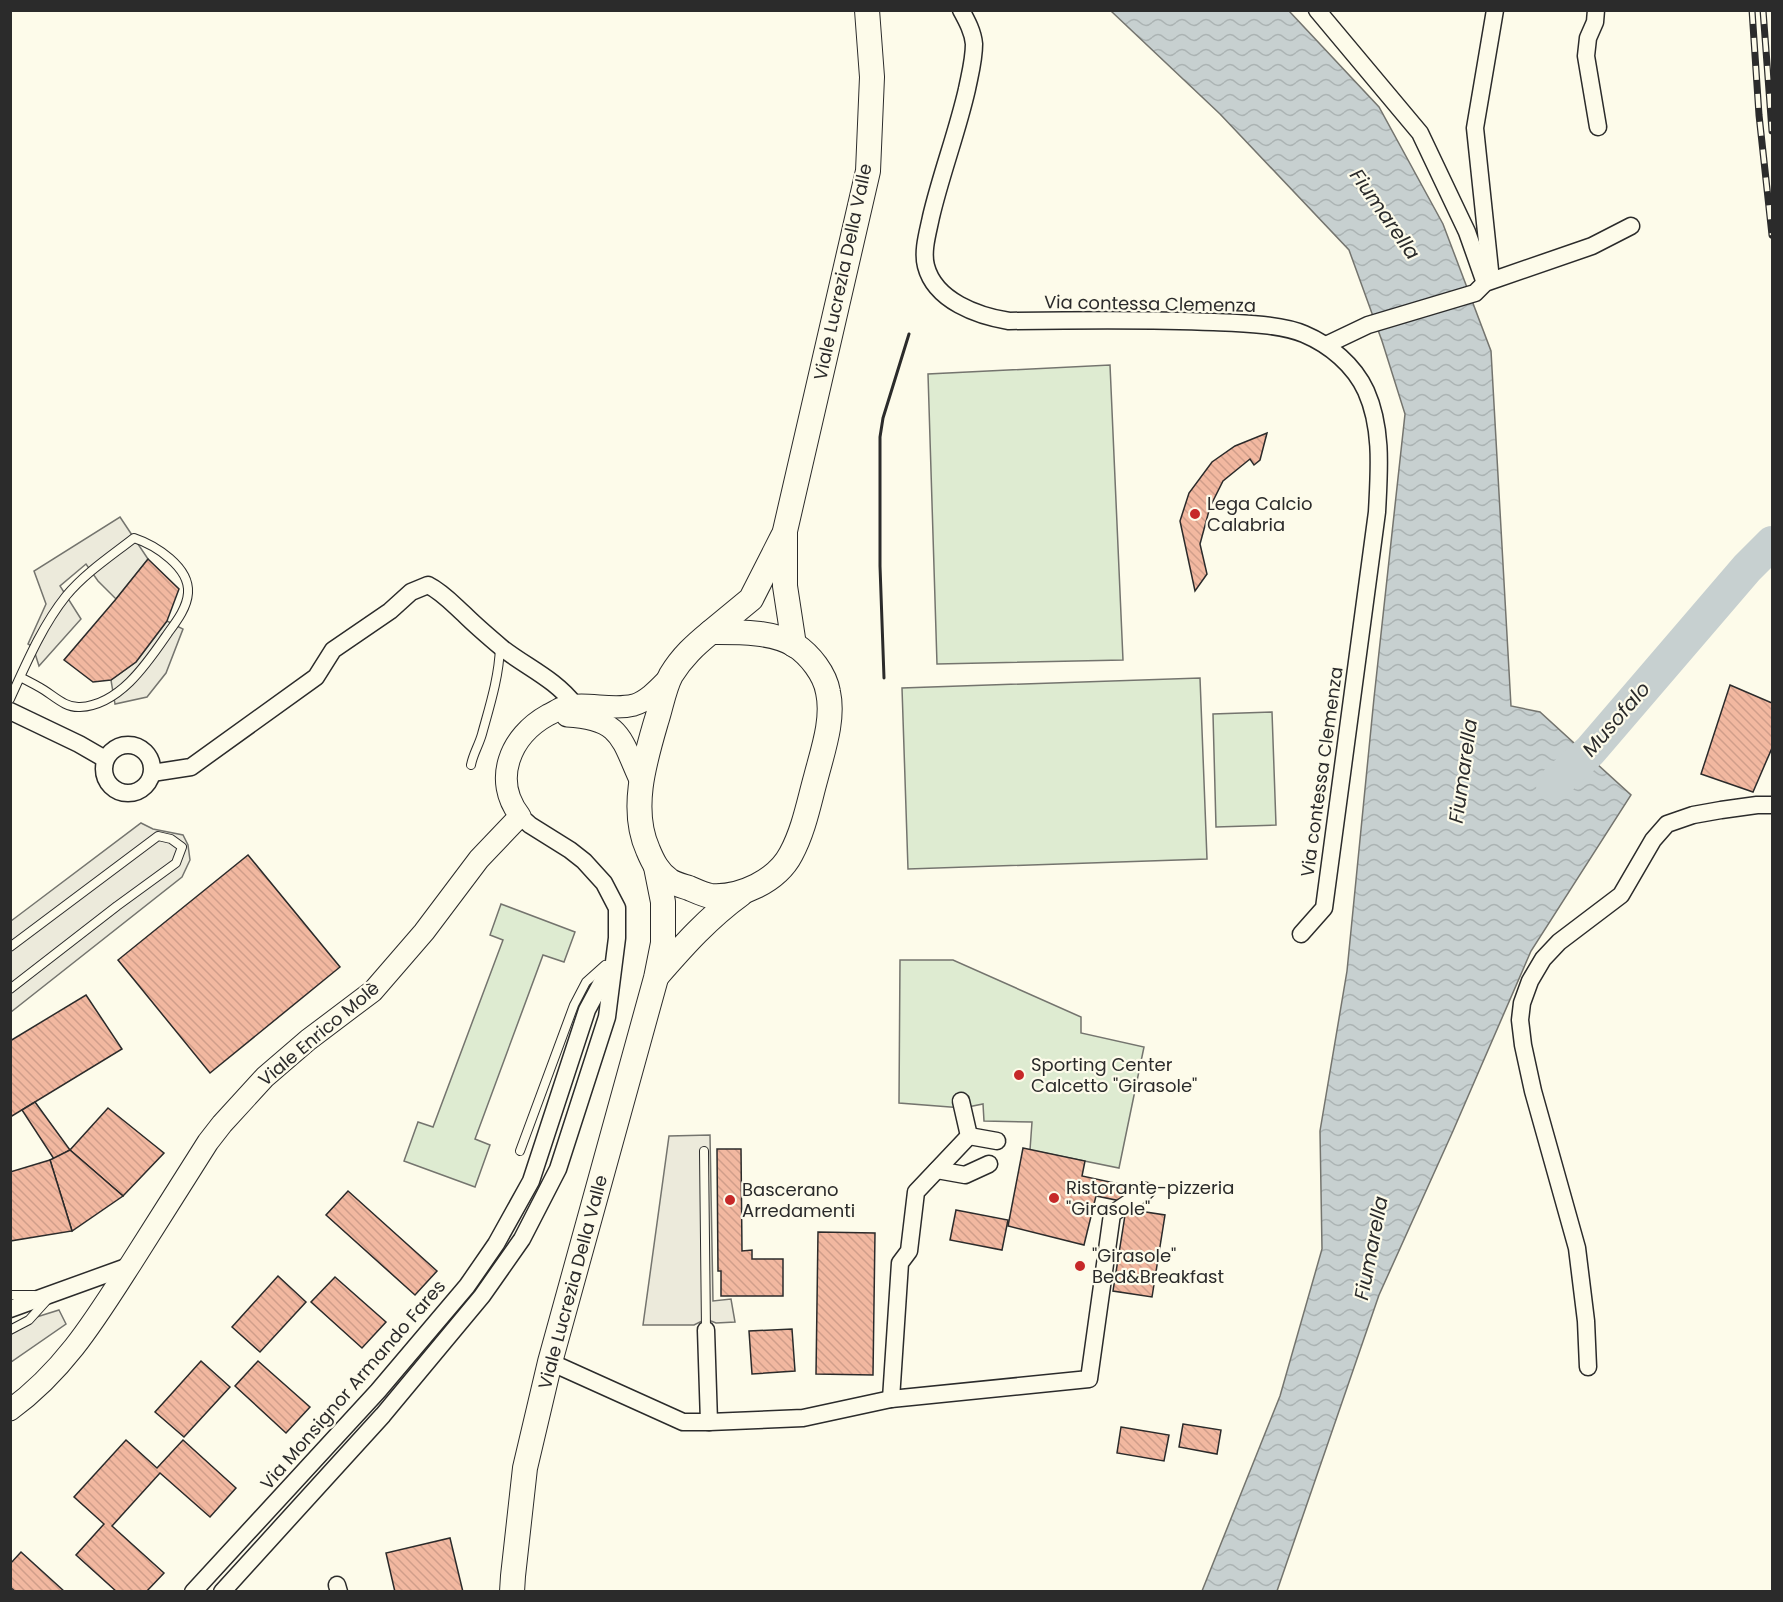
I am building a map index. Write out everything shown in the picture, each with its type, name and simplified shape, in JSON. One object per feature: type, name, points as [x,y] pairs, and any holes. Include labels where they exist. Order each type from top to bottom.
[{"type":"main road","name":"Viale Lucrezia Della Valle","points":[[794,645],[785,586],[785,531],[868,171],[872,77],[869,15]]},
{"type":"main road","name":"Viale Lucrezia Della Valle","points":[[512,1592],[525,1468],[550,1362],[656,978],[663,943],[663,902],[656,867],[642,837],[639,806],[641,782],[653,734],[670,677],[688,651],[751,599],[785,531]]},
{"type":"main road","name":"Viale Lucrezia Della Valle","points":[[656,978],[717,911],[742,893],[763,882],[779,870],[790,857],[799,839],[824,749],[830,709],[828,690],[816,665],[794,645],[756,633],[711,632]]},
{"type":"main road","name":"Viale Lucrezia Della Valle","points":[[656,867],[670,881],[709,896],[742,893]]},
{"type":"street","name":"Via contessa Clemenza","points":[[961,10],[970,26],[974,43],[972,63],[947,165],[934,204],[925,247],[925,264],[930,279],[941,292],[970,310],[989,318],[1009,321],[1164,320],[1236,323],[1302,333],[1326,345],[1355,373],[1373,409],[1379,448],[1376,524],[1324,908],[1301,934]]},
{"type":"street","points":[[1317,10],[1420,133],[1467,232],[1480,288]]},
{"type":"street","points":[[1480,288],[1490,270],[1475,128],[1495,10]]},
{"type":"street","points":[[1596,10],[1595,22],[1588,38],[1586,56],[1598,127]]},
{"type":"street","points":[[1326,345],[1368,325],[1480,288],[1592,246],[1631,226]]},
{"type":"street","points":[[152,773],[191,767],[316,677],[333,650],[390,610],[411,592],[428,585],[438,590],[519,661],[557,685],[575,705]]},
{"type":"street","points":[[520,816],[512,806],[507,792],[506,775],[516,743],[525,731],[535,722],[562,708],[575,705],[619,707],[636,705],[650,696],[670,677]]},
{"type":"street","points":[[10,711],[105,759]]},
{"type":"street","points":[[548,715],[591,720],[608,726],[624,743],[641,782]]},
{"type":"street","points":[[129,745],[141,748],[151,761],[152,773],[149,781],[143,789],[128,794],[112,788],[104,775],[105,759],[120,746],[129,745]]},
{"type":"street","points":[[1588,1367],[1586,1321],[1577,1248],[1533,1091],[1523,1045],[1520,1020],[1522,1003],[1530,981],[1543,959],[1559,942],[1621,895],[1653,840],[1667,824],[1693,815],[1757,804],[1773,805]]},
{"type":"street","name":"Via Monsignor Armando Fares","points":[[222,1592],[383,1415],[482,1296],[522,1239],[558,1169],[607,1017],[615,957],[617,909],[604,883],[584,861],[520,816]]},
{"type":"street","name":"Viale Enrico Molè","points":[[10,1410],[49,1378],[90,1329],[208,1142],[222,1124],[265,1077],[308,1040],[373,991],[424,932],[479,859],[520,816]]},
{"type":"street","name":"Via Monsignor Armando Fares","points":[[193,1592],[378,1391],[467,1286],[496,1244],[531,1181],[587,1010],[615,957]]},
{"type":"street","points":[[961,1101],[969,1137]]},
{"type":"street","points":[[969,1137],[997,1141]]},
{"type":"street","points":[[891,1399],[900,1263],[909,1251],[916,1192],[969,1137]]},
{"type":"street","points":[[937,1170],[965,1175],[989,1164]]},
{"type":"street","points":[[550,1362],[683,1422],[803,1418],[891,1399],[1089,1379],[1112,1214],[1146,1191]]},
{"type":"street","points":[[10,1310],[129,1266]]},
{"type":"street","points":[[706,1330],[709,1422]]},
{"type":"lane","points":[[10,699],[33,647],[66,596],[91,571],[134,538],[146,542],[172,559],[186,581],[188,593],[183,610],[143,670],[114,695],[97,704],[78,708],[62,703],[20,677]]},
{"type":"lane","points":[[471,765],[497,681],[500,646]]},
{"type":"lane","points":[[10,947],[158,836],[171,839],[182,847],[176,863],[10,989]]},
{"type":"lane","points":[[520,1151],[574,1005],[586,982],[615,957]]},
{"type":"lane","points":[[704,1151],[706,1330]]},
{"type":"lane","points":[[10,1296],[52,1294]]},
{"type":"lane","points":[[10,1330],[29,1320],[52,1294]]},
{"type":"green space","points":[[1110,365],[1123,660],[937,664],[928,374]]},
{"type":"green space","points":[[1200,678],[1207,859],[908,869],[902,688]]},
{"type":"green space","points":[[1272,712],[1276,825],[1216,827],[1213,714]]},
{"type":"green space","points":[[501,904],[575,932],[564,962],[543,955],[475,1139],[490,1145],[475,1187],[404,1161],[418,1122],[433,1127],[503,940],[490,935]]},
{"type":"green space","name":"Sporting Center Calcetto \"Girasole\"","points":[[900,960],[953,960],[1081,1017],[1081,1033],[1144,1047],[1119,1168],[1030,1150],[1032,1122],[984,1121],[983,1104],[963,1108],[899,1103]]},
{"type":"shaded area","points":[[120,517],[148,559],[116,599],[98,581],[86,564],[60,586],[81,619],[39,666],[33,647],[28,644],[46,604],[34,571]]},
{"type":"shaded area","points":[[167,621],[183,629],[166,673],[147,697],[115,704],[111,680],[136,662]]},
{"type":"shaded area","points":[[141,823],[153,829],[183,835],[188,845],[190,860],[182,877],[11,1012],[11,921]]},
{"type":"shaded area","points":[[710,1135],[713,1301],[731,1299],[735,1322],[716,1323],[706,1319],[694,1325],[643,1325],[669,1136]]},
{"type":"shaded area","points":[[59,1310],[66,1324],[11,1362],[11,1325]]},
{"type":"water","name":"Fiumarella","points":[[1111,11],[1289,11],[1379,107],[1443,224],[1491,351],[1511,706],[1540,712],[1631,795],[1531,951],[1379,1295],[1277,1591],[1202,1591],[1280,1396],[1322,1249],[1320,1131],[1347,971],[1405,414],[1382,341],[1349,250],[1220,114]]},
{"type":"building","name":"Lega Calcio Calabria","points":[[1267,433],[1260,460],[1254,465],[1250,459],[1223,481],[1210,507],[1200,544],[1207,574],[1195,591],[1180,521],[1189,493],[1212,462],[1235,446]]},
{"type":"building","points":[[148,559],[179,589],[167,621],[136,662],[111,680],[93,682],[64,660]]},
{"type":"building","points":[[1730,685],[1772,703],[1772,748],[1753,792],[1701,774]]},
{"type":"building","points":[[248,855],[340,967],[210,1073],[118,960]]},
{"type":"building","points":[[86,995],[122,1049],[12,1116],[10,1113],[10,1041]]},
{"type":"building","points":[[35,1102],[70,1150],[54,1159],[22,1110]]},
{"type":"building","points":[[108,1108],[164,1153],[123,1196],[70,1150]]},
{"type":"building","name":"Ristorante-pizzeria \"Girasole\"","points":[[1023,1148],[1085,1161],[1082,1176],[1124,1185],[1121,1201],[1096,1196],[1084,1245],[1008,1226]]},
{"type":"building","name":"Bascerano Arredamenti","points":[[717,1149],[741,1149],[742,1251],[752,1250],[752,1259],[783,1259],[783,1296],[721,1296],[721,1271],[718,1271]]},
{"type":"building","points":[[70,1150],[123,1196],[72,1231],[50,1160]]},
{"type":"building","points":[[50,1160],[72,1231],[10,1241],[10,1172]]},
{"type":"building","points":[[348,1191],[437,1271],[415,1295],[326,1215]]},
{"type":"building","points":[[1126,1209],[1165,1215],[1152,1297],[1113,1291]]},
{"type":"building","points":[[956,1210],[1008,1220],[1002,1250],[950,1240]]},
{"type":"building","points":[[818,1232],[875,1233],[873,1375],[816,1374]]},
{"type":"building","points":[[278,1276],[306,1302],[260,1352],[232,1327]]},
{"type":"building","points":[[335,1277],[386,1322],[362,1348],[311,1302]]},
{"type":"building","points":[[792,1329],[795,1371],[752,1374],[749,1331]]},
{"type":"building","points":[[201,1361],[230,1387],[184,1437],[155,1412]]},
{"type":"building","points":[[258,1361],[310,1407],[286,1433],[235,1386]]},
{"type":"building","points":[[1183,1424],[1221,1430],[1217,1454],[1179,1447]]},
{"type":"building","points":[[1121,1427],[1169,1435],[1164,1461],[1117,1453]]},
{"type":"building","points":[[126,1440],[157,1468],[183,1440],[236,1488],[210,1517],[160,1473],[112,1526],[164,1573],[146,1592],[117,1592],[76,1555],[104,1524],[74,1497]]},
{"type":"building","points":[[450,1538],[463,1592],[395,1592],[386,1553]]},
{"type":"building","points":[[21,1552],[65,1592],[16,1592],[10,1587],[10,1564]]},
{"type":"waterway","name":"Musofalo","points":[[1553,785],[1590,751],[1747,568],[1772,543]]},
{"type":"railway","points":[[1752,10],[1759,115],[1772,235]]},
{"type":"railway","points":[[1763,10],[1772,131]]},
{"type":"wall","points":[[884,678],[880,566],[880,437],[883,418],[909,334]]},
{"type":"place","name":"Lega Calcio Calabria","points":[[1195,514]]},
{"type":"place","name":"Sporting Center Calcetto \"Girasole\"","points":[[1019,1075]]},
{"type":"place","name":"Ristorante-pizzeria \"Girasole\"","points":[[1054,1198]]},
{"type":"place","name":"Bascerano Arredamenti","points":[[730,1200]]},
{"type":"place","name":"\"Girasole\" Bed&Breakfast","points":[[1080,1266]]}]
